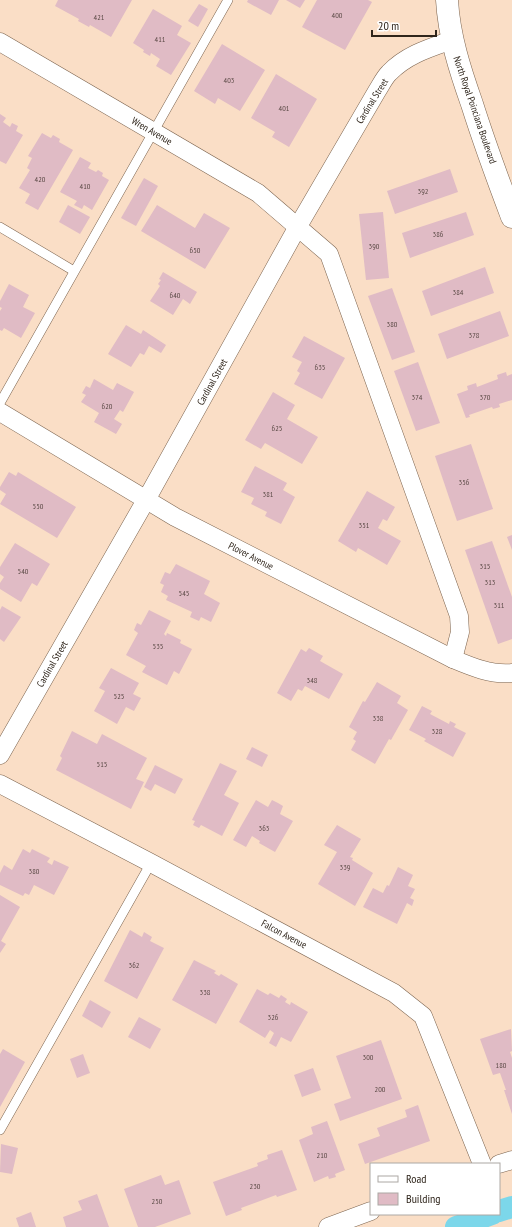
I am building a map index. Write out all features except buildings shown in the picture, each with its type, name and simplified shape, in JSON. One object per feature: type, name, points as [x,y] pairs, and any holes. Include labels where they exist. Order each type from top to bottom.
[{"type":"street","name":"North Royal Poinciana Boulevard","points":[[447,0],[452,40],[470,99],[512,218]]},
{"type":"street","name":"Cardinal Street","points":[[0,755],[146,500],[297,228],[377,91],[389,73],[407,58],[421,51],[452,40]]},
{"type":"street","name":"Wren Avenue","points":[[0,42],[258,193],[329,254],[459,616],[460,632],[453,659]]},
{"type":"street","name":"Plover Avenue","points":[[0,412],[175,517],[453,659],[478,669],[502,674],[512,674]]},
{"type":"street","name":"Falcon Avenue","points":[[0,784],[394,993],[423,1016],[482,1163]]},
{"type":"street","points":[[500,1164],[512,1160]]},
{"type":"street","points":[[328,1227],[370,1211]]},
{"type":"lane","points":[[0,403],[228,0]]},
{"type":"lane","points":[[0,227],[74,271]]},
{"type":"lane","points":[[0,1130],[151,863]]},
{"type":"waterway","points":[[500,1211],[512,1207]]},
{"type":"waterway","points":[[456,1227],[489,1215]]}]
